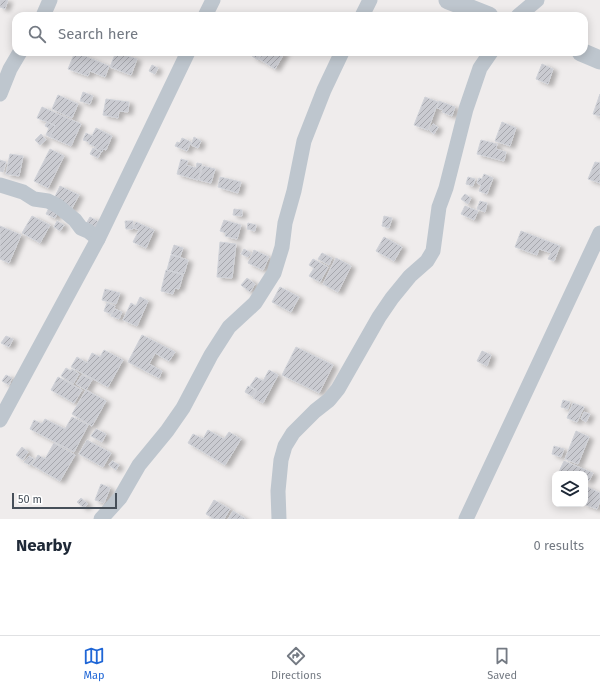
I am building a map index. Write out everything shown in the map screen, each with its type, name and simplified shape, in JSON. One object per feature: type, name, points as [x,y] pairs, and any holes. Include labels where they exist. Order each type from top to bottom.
[{"type":"street","points":[[45,12],[50,0]]},
{"type":"street","points":[[207,12],[213,0]]},
{"type":"street","points":[[364,12],[370,0]]},
{"type":"street","points":[[448,0],[479,12]]},
{"type":"street","points":[[523,12],[537,0]]},
{"type":"street","points":[[588,55],[600,60]]},
{"type":"street","points":[[0,94],[18,56]]},
{"type":"street","points":[[0,420],[98,239],[186,56]]},
{"type":"street","points":[[101,519],[120,498],[139,465],[167,431],[183,408],[204,367],[229,327],[255,303],[274,273],[282,247],[285,223],[294,191],[304,141],[324,90],[340,56]]},
{"type":"street","points":[[278,519],[278,490],[285,446],[293,433],[315,411],[329,400],[338,389],[387,304],[410,276],[427,261],[433,251],[439,207],[446,188],[466,109],[480,68],[488,56]]},
{"type":"street","points":[[0,185],[23,192],[34,199],[58,206],[76,220],[81,228],[88,231],[98,239]]},
{"type":"street","points":[[466,519],[600,233]]},
{"type":"building","points":[[0,0],[8,0],[5,9],[0,7]]},
{"type":"building","points":[[73,56],[85,56],[109,66],[105,77],[90,71],[88,76],[68,69]]},
{"type":"building","points":[[114,56],[128,56],[137,59],[131,75],[110,67]]},
{"type":"building","points":[[252,56],[260,56],[258,60]]},
{"type":"building","points":[[261,56],[283,56],[275,69],[259,59]]},
{"type":"building","points":[[542,64],[553,69],[548,84],[536,79]]},
{"type":"building","points":[[152,65],[158,68],[155,74],[149,71]]},
{"type":"building","points":[[83,92],[93,96],[90,104],[80,101]]},
{"type":"building","points":[[600,94],[600,116],[593,114]]},
{"type":"building","points":[[58,95],[78,104],[72,118],[52,109]]},
{"type":"building","points":[[425,97],[438,102],[428,130],[414,125]]},
{"type":"building","points":[[106,99],[129,102],[128,112],[119,111],[118,118],[103,115]]},
{"type":"building","points":[[439,101],[455,107],[452,116],[437,108]]},
{"type":"building","points":[[42,107],[81,124],[71,146],[50,137],[55,125],[37,118]]},
{"type":"building","points":[[47,122],[55,126],[50,137],[46,135],[49,128],[45,126]]},
{"type":"building","points":[[502,122],[516,128],[510,146],[495,141]]},
{"type":"building","points":[[433,124],[438,127],[434,134],[429,130]]},
{"type":"building","points":[[96,128],[112,136],[106,150],[103,149],[102,152],[95,149],[96,147],[89,144],[89,142],[83,140],[86,133],[92,136]]},
{"type":"building","points":[[41,134],[46,140],[40,145],[35,140]]},
{"type":"building","points":[[194,137],[201,141],[198,148],[191,145]]},
{"type":"building","points":[[182,138],[191,142],[187,151],[175,146],[177,142],[180,143]]},
{"type":"building","points":[[481,140],[497,144],[496,149],[506,152],[504,161],[477,154]]},
{"type":"building","points":[[93,148],[101,152],[98,158],[90,154]]},
{"type":"building","points":[[50,149],[64,156],[48,188],[34,181]]},
{"type":"building","points":[[10,154],[23,156],[19,176],[6,174]]},
{"type":"building","points":[[181,159],[188,161],[186,165],[196,168],[197,163],[202,164],[198,180],[177,174]]},
{"type":"building","points":[[0,160],[6,162],[3,172],[0,171]]},
{"type":"building","points":[[595,162],[600,163],[600,183],[588,179]]},
{"type":"building","points":[[203,166],[215,169],[211,183],[199,180]]},
{"type":"building","points":[[484,174],[493,178],[487,194],[479,191],[481,185],[477,183],[479,178],[482,179]]},
{"type":"building","points":[[220,177],[241,182],[238,193],[218,187]]},
{"type":"building","points":[[468,177],[475,179],[473,186],[466,184]]},
{"type":"building","points":[[60,186],[79,195],[71,210],[53,201]]},
{"type":"building","points":[[465,194],[471,198],[468,204],[461,199]]},
{"type":"building","points":[[480,201],[487,203],[485,212],[477,209]]},
{"type":"building","points":[[50,206],[59,210],[55,218],[46,214]]},
{"type":"building","points":[[465,206],[478,211],[474,220],[461,214]]},
{"type":"building","points":[[234,209],[242,210],[242,216],[233,215]]},
{"type":"building","points":[[32,216],[50,225],[40,243],[22,233]]},
{"type":"building","points":[[384,216],[392,218],[389,228],[382,226]]},
{"type":"building","points":[[90,217],[99,222],[95,229],[86,224]]},
{"type":"building","points":[[224,220],[241,225],[237,239],[225,236],[226,233],[220,231]]},
{"type":"building","points":[[57,221],[64,225],[60,231],[54,227]]},
{"type":"building","points":[[125,221],[133,221],[133,229],[126,229]]},
{"type":"building","points":[[136,222],[154,230],[146,248],[133,242],[139,230],[133,228]]},
{"type":"building","points":[[248,223],[256,225],[255,231],[247,229]]},
{"type":"building","points":[[0,226],[21,235],[9,263],[0,259]]},
{"type":"building","points":[[521,231],[560,246],[554,261],[548,259],[551,253],[539,249],[537,255],[515,247]]},
{"type":"building","points":[[384,237],[402,247],[394,261],[376,251]]},
{"type":"building","points":[[220,242],[236,244],[232,278],[217,277]]},
{"type":"building","points":[[174,245],[183,248],[180,257],[171,254]]},
{"type":"building","points":[[244,249],[251,253],[248,257],[241,254]]},
{"type":"building","points":[[254,250],[269,257],[263,270],[248,263]]},
{"type":"building","points":[[322,253],[332,258],[329,265],[318,259]]},
{"type":"building","points":[[171,255],[188,260],[184,274],[167,270]]},
{"type":"building","points":[[336,258],[351,266],[338,292],[323,284]]},
{"type":"building","points":[[313,259],[328,267],[320,282],[309,276],[314,268],[309,265]]},
{"type":"building","points":[[166,270],[183,275],[179,289],[175,288],[173,294],[161,291]]},
{"type":"building","points":[[247,278],[255,284],[250,292],[241,285]]},
{"type":"building","points":[[280,287],[299,297],[291,312],[272,302]]},
{"type":"building","points":[[105,289],[120,293],[116,304],[102,300]]},
{"type":"building","points":[[140,297],[148,301],[137,326],[123,320],[131,303],[136,306]]},
{"type":"building","points":[[107,303],[115,306],[111,314],[104,311]]},
{"type":"building","points":[[115,309],[122,312],[119,319],[111,316]]},
{"type":"building","points":[[142,335],[175,352],[169,361],[155,353],[149,364],[162,371],[159,378],[128,362]]},
{"type":"building","points":[[6,336],[13,339],[9,347],[1,343]]},
{"type":"building","points":[[296,347],[333,365],[319,393],[282,375]]},
{"type":"building","points":[[104,350],[123,360],[108,387],[71,367],[77,357],[87,363],[92,353],[100,357]]},
{"type":"building","points":[[482,351],[491,355],[487,366],[477,361]]},
{"type":"building","points":[[66,368],[71,371],[72,369],[79,374],[73,384],[61,376]]},
{"type":"building","points":[[269,370],[278,375],[263,403],[253,398],[257,390],[250,386],[256,377],[263,381]]},
{"type":"building","points":[[6,375],[12,378],[9,385],[2,381]]},
{"type":"building","points":[[82,375],[92,380],[86,390],[76,384]]},
{"type":"building","points":[[58,377],[82,390],[74,403],[51,390]]},
{"type":"building","points":[[248,386],[256,391],[252,396],[245,392]]},
{"type":"building","points":[[86,390],[106,401],[92,426],[72,414]]},
{"type":"building","points":[[563,400],[570,402],[568,409],[561,407]]},
{"type":"building","points":[[573,403],[584,407],[577,422],[567,418]]},
{"type":"building","points":[[584,412],[590,414],[586,422],[581,419]]},
{"type":"building","points":[[72,417],[88,425],[74,452],[30,429],[34,420],[42,424],[45,419],[65,429]]},
{"type":"building","points":[[96,429],[106,434],[102,442],[91,436]]},
{"type":"building","points":[[208,430],[224,439],[229,432],[241,439],[225,465],[188,443],[193,434],[203,439]]},
{"type":"building","points":[[576,431],[589,437],[578,464],[565,459]]},
{"type":"building","points":[[87,440],[111,453],[103,467],[79,454]]},
{"type":"building","points":[[54,443],[75,455],[60,481],[32,465],[38,455],[45,459]]},
{"type":"building","points":[[554,446],[564,449],[561,457],[552,454]]},
{"type":"building","points":[[22,447],[28,452],[23,460],[16,455]]},
{"type":"building","points":[[29,456],[34,459],[30,465],[24,462]]},
{"type":"building","points":[[112,461],[119,465],[116,470],[109,465]]},
{"type":"building","points":[[564,461],[593,473],[589,481],[588,471],[559,471]]},
{"type":"building","points":[[101,484],[110,488],[104,503],[95,500]]},
{"type":"building","points":[[588,487],[600,493],[600,501],[597,509],[588,506]]},
{"type":"building","points":[[81,498],[88,504],[84,508],[77,502]]},
{"type":"building","points":[[214,500],[230,509],[224,519],[214,519],[206,514]]},
{"type":"building","points":[[233,511],[246,519],[228,519]]}]
